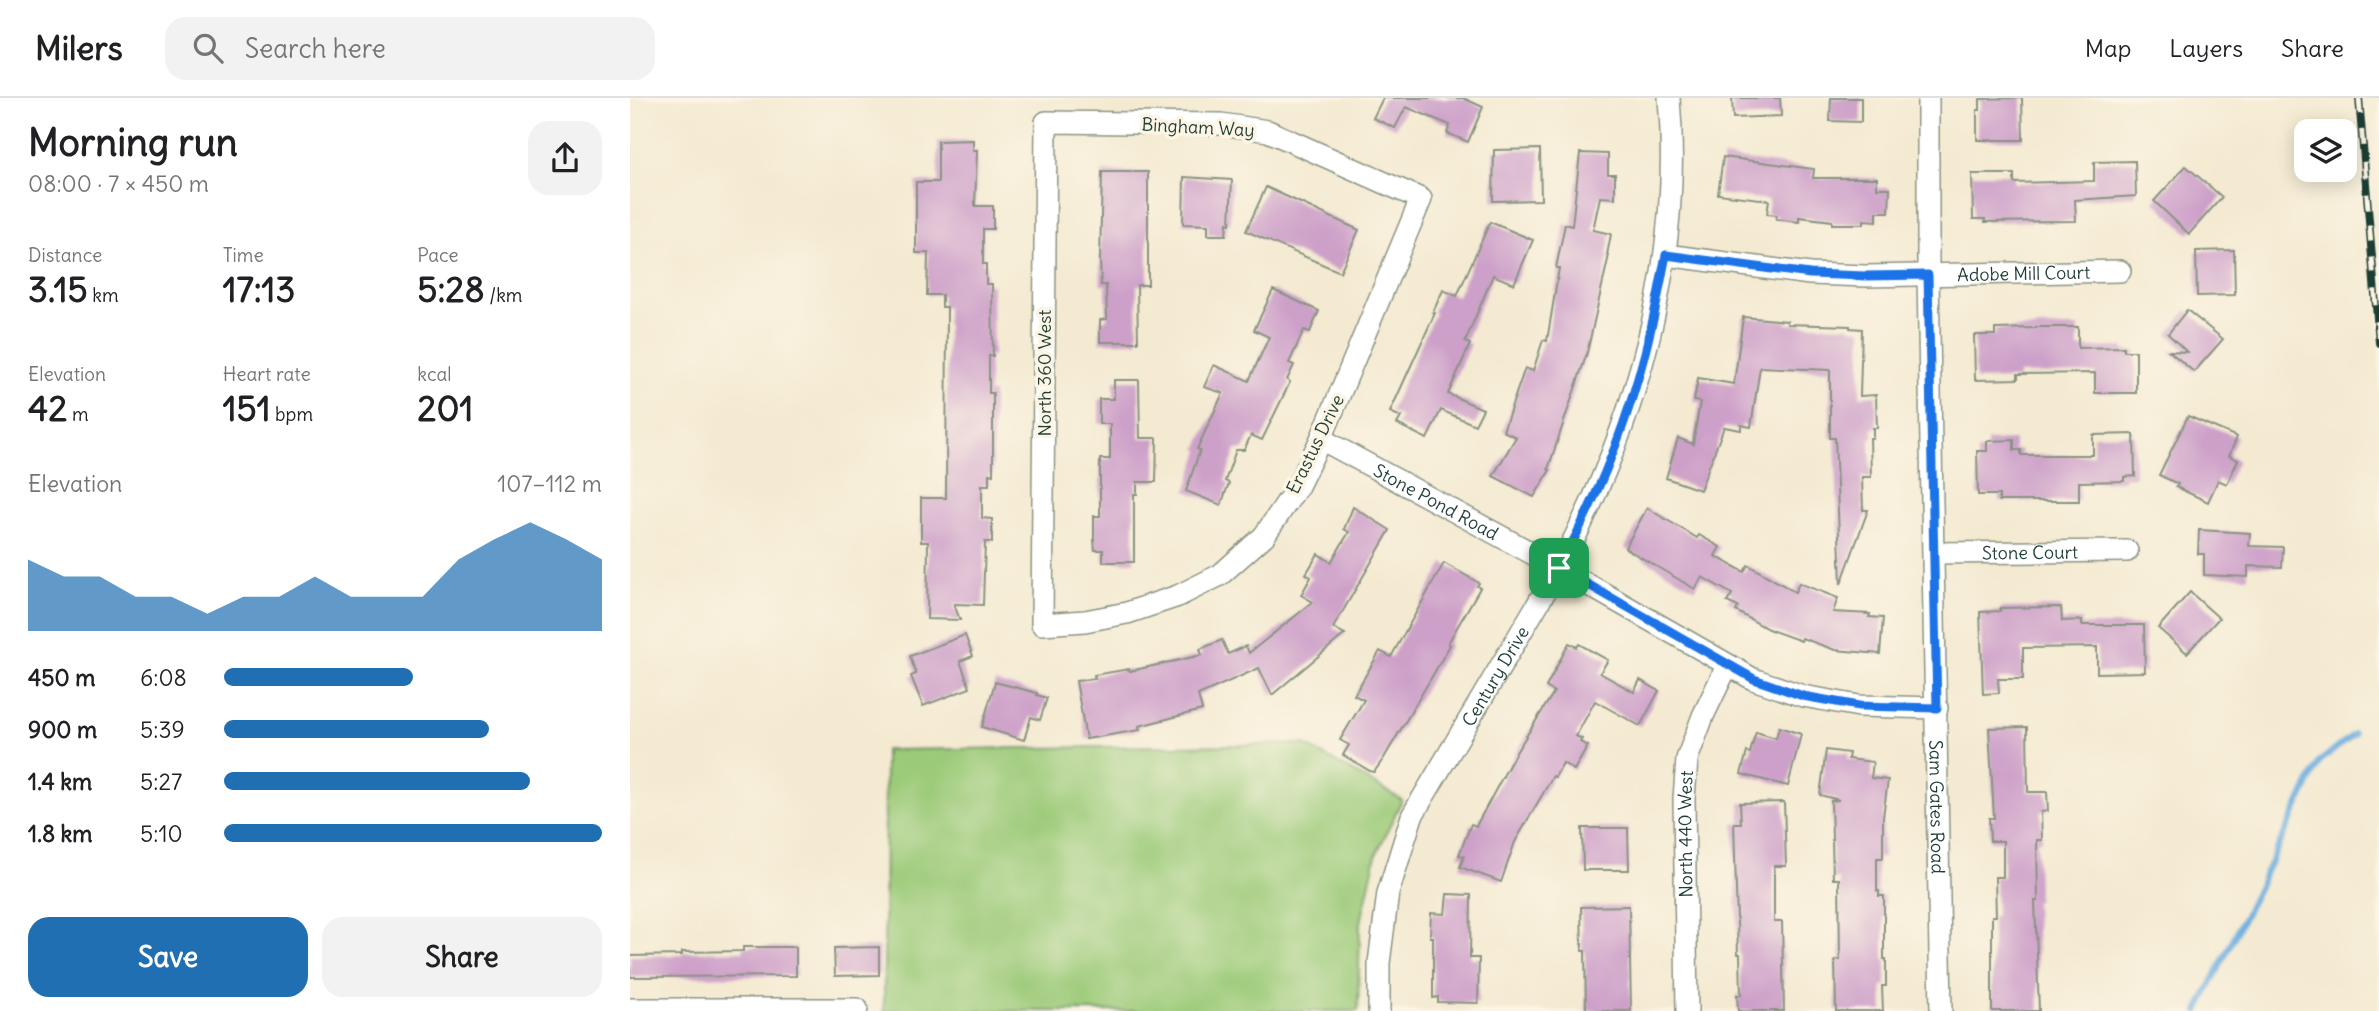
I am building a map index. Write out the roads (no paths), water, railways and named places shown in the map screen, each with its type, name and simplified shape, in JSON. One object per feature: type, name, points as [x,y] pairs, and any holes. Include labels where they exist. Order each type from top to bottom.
[{"type":"street","name":"Century Drive","points":[[1380,1011],[1379,963],[1388,893],[1412,816],[1559,568],[1610,461],[1625,415],[1651,330],[1666,255],[1671,183],[1669,98]]},
{"type":"street","name":"Sam Gates Road","points":[[1928,98],[1928,275],[1941,1011]]},
{"type":"street","name":"Bingham Way","points":[[1046,122],[1221,124],[1268,131],[1421,199]]},
{"type":"street","name":"North 360 West","points":[[1042,624],[1046,122]]},
{"type":"street","name":"Erastus Drive","points":[[1042,624],[1085,621],[1127,613],[1178,596],[1220,575],[1264,536],[1298,486],[1321,439],[1421,199]]},
{"type":"street","name":"Adobe Mill Court","points":[[1666,255],[1810,274],[1866,276],[2120,271]]},
{"type":"street","name":"Stone Pond Road","points":[[1321,439],[1559,568],[1754,679],[1803,696],[1859,706],[1937,708]]},
{"type":"street","name":"Stone Court","points":[[1934,553],[2127,551]]},
{"type":"street","name":"North 440 West","points":[[1687,1011],[1684,799],[1687,759],[1703,716],[1727,666]]},
{"type":"street","points":[[630,1009],[857,1009]]},
{"type":"waterway","points":[[2198,1011],[2320,761],[2354,734]]},
{"type":"railway","points":[[2359,98],[2379,343]]}]
